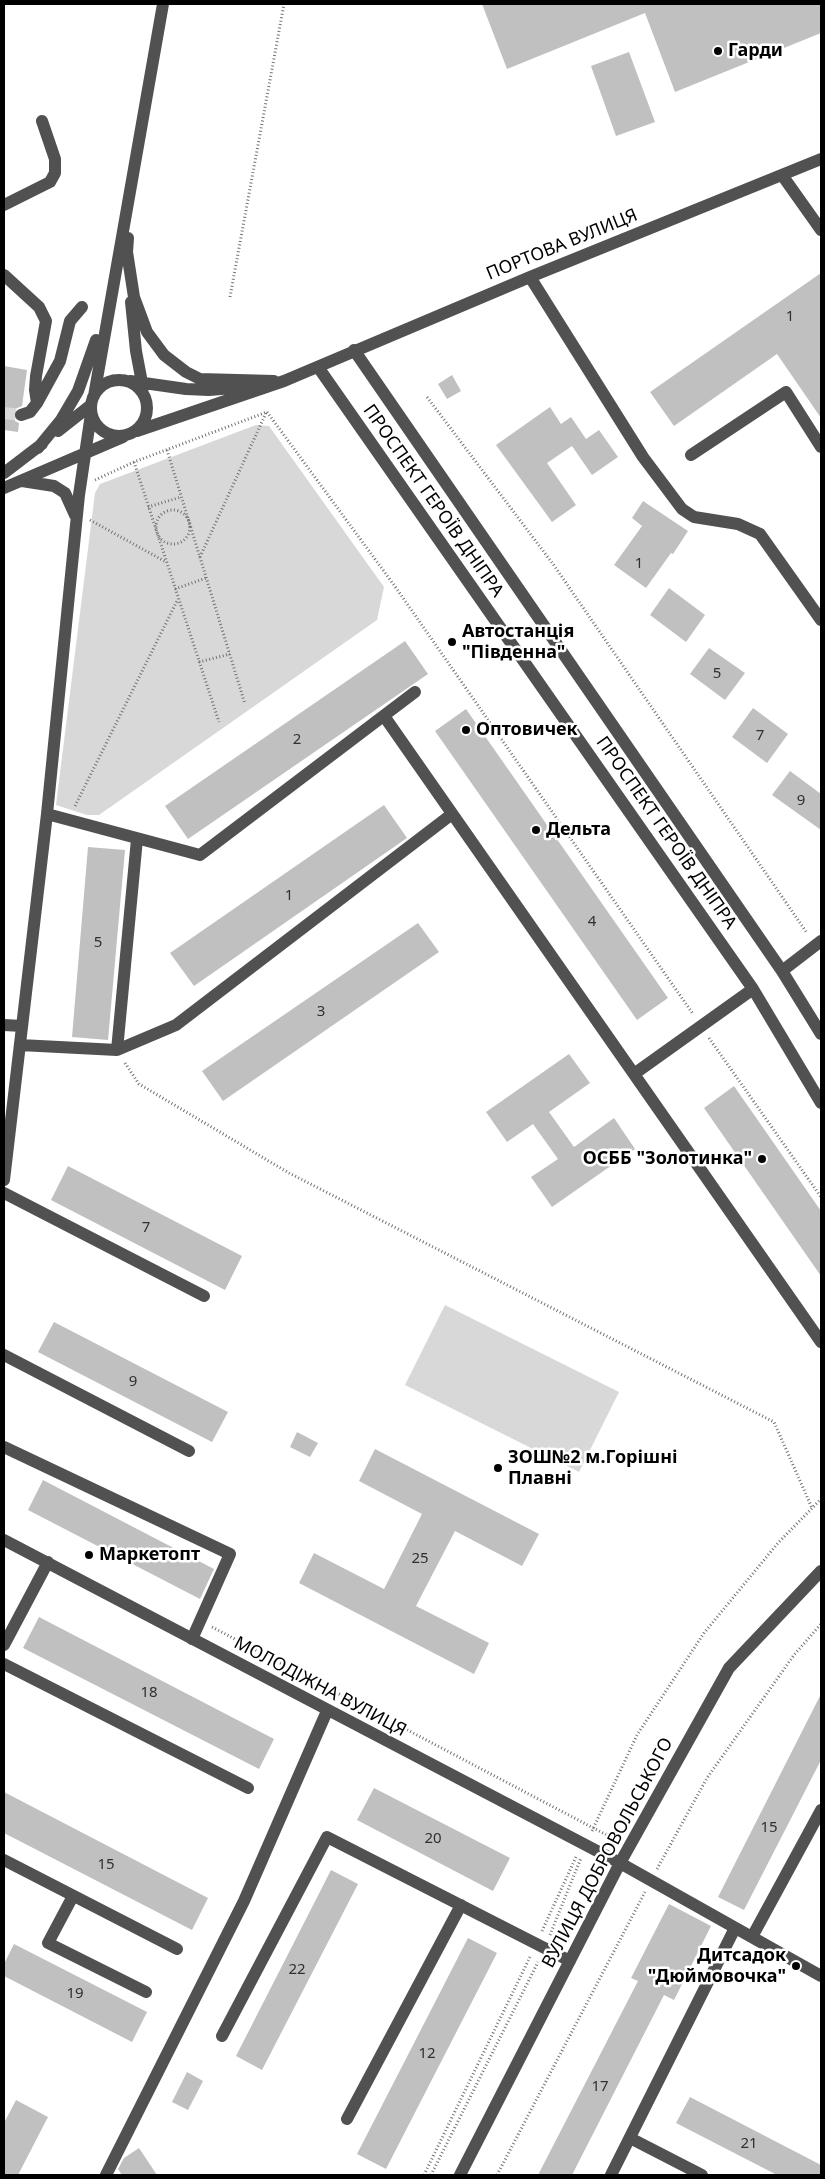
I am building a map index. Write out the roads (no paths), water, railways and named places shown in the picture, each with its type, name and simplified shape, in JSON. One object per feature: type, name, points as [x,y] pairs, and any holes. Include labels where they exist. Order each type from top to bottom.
[{"type":"street","points":[[4,1180],[81,519],[79,495],[92,405],[163,4]]},
{"type":"street","points":[[4,205],[50,182],[55,173],[56,159],[42,121]]},
{"type":"street","name":"ПОРТОВА ВУЛИЦЯ","points":[[284,381],[530,277],[821,159]]},
{"type":"street","points":[[782,175],[821,230]]},
{"type":"street","points":[[79,495],[88,470],[100,454],[129,435],[147,416],[136,351],[127,252],[131,183]]},
{"type":"street","points":[[127,252],[134,297],[147,332],[164,354],[186,372],[200,379],[284,381]]},
{"type":"street","points":[[38,448],[61,420],[78,391],[93,353],[116,271]]},
{"type":"street","points":[[4,275],[39,307],[46,321],[36,376],[35,390],[37,402]]},
{"type":"street","points":[[530,277],[643,456],[682,509],[694,517],[748,526],[760,534],[821,620]]},
{"type":"street","points":[[21,416],[30,412],[60,361],[70,321],[82,307]]},
{"type":"street","name":"ПРОСПЕКТ ГЕРОЇВ ДНІПРА","points":[[354,350],[782,971],[821,1034]]},
{"type":"street","name":"ПРОСПЕКТ ГЕРОЇВ ДНІПРА","points":[[318,367],[753,989],[821,1103]]},
{"type":"street","points":[[4,473],[92,405],[106,383],[124,380],[209,390],[284,381]]},
{"type":"street","points":[[124,380],[133,383],[145,397]]},
{"type":"street","points":[[4,488],[129,435],[284,381]]},
{"type":"street","points":[[691,455],[786,392],[821,447]]},
{"type":"street","points":[[92,405],[95,423],[110,435],[129,435]]},
{"type":"street","points":[[20,481],[54,486],[65,493],[81,519]]},
{"type":"street","points":[[47,814],[200,855],[415,692]]},
{"type":"street","points":[[384,716],[821,1342]]},
{"type":"street","points":[[20,1045],[117,1050],[176,1025],[452,814]]},
{"type":"street","points":[[117,1050],[137,839]]},
{"type":"street","points":[[782,971],[818,943]]},
{"type":"street","points":[[634,1074],[753,989]]},
{"type":"street","points":[[4,1025],[22,1026]]},
{"type":"street","points":[[4,1193],[204,1296]]},
{"type":"street","points":[[4,1355],[189,1451]]},
{"type":"street","points":[[4,1448],[230,1554],[192,1639]]},
{"type":"street","name":"МОЛОДІЖНА ВУЛИЦЯ","points":[[4,1540],[620,1864],[821,1976]]},
{"type":"street","points":[[4,1645],[48,1562]]},
{"type":"street","name":"ВУЛИЦЯ ДОБРОВОЛЬСЬКОГО","points":[[460,2175],[620,1864],[730,1668],[819,1578]]},
{"type":"street","points":[[4,1664],[248,1788]]},
{"type":"street","points":[[106,2175],[244,1901],[327,1711]]},
{"type":"street","points":[[752,1937],[821,1810]]},
{"type":"street","points":[[222,2036],[327,1837],[570,1961]]},
{"type":"street","points":[[4,1860],[177,1949]]},
{"type":"street","points":[[73,1896],[48,1943],[146,1992]]},
{"type":"street","points":[[347,2119],[461,1906]]},
{"type":"street","points":[[611,2175],[735,1928]]},
{"type":"street","points":[[630,2138],[702,2175]]},
{"type":"tunnel","points":[[4,413],[21,415]]},
{"type":"place","name":"Гарди","points":[[718,51]]},
{"type":"place","name":"Автостанція \"Південна\"","points":[[452,642]]},
{"type":"place","name":"Оптовичек","points":[[466,730]]},
{"type":"place","name":"Дельта","points":[[536,830]]},
{"type":"place","name":"ОСББ \"Золотинка\"","points":[[762,1159]]},
{"type":"place","name":"ЗОШ№2 м.Горішні Плавні","points":[[498,1468]]},
{"type":"place","name":"Маркетопт","points":[[89,1555]]},
{"type":"place","name":"Дитсадок \"Дюймовочка\"","points":[[796,1966]]}]
